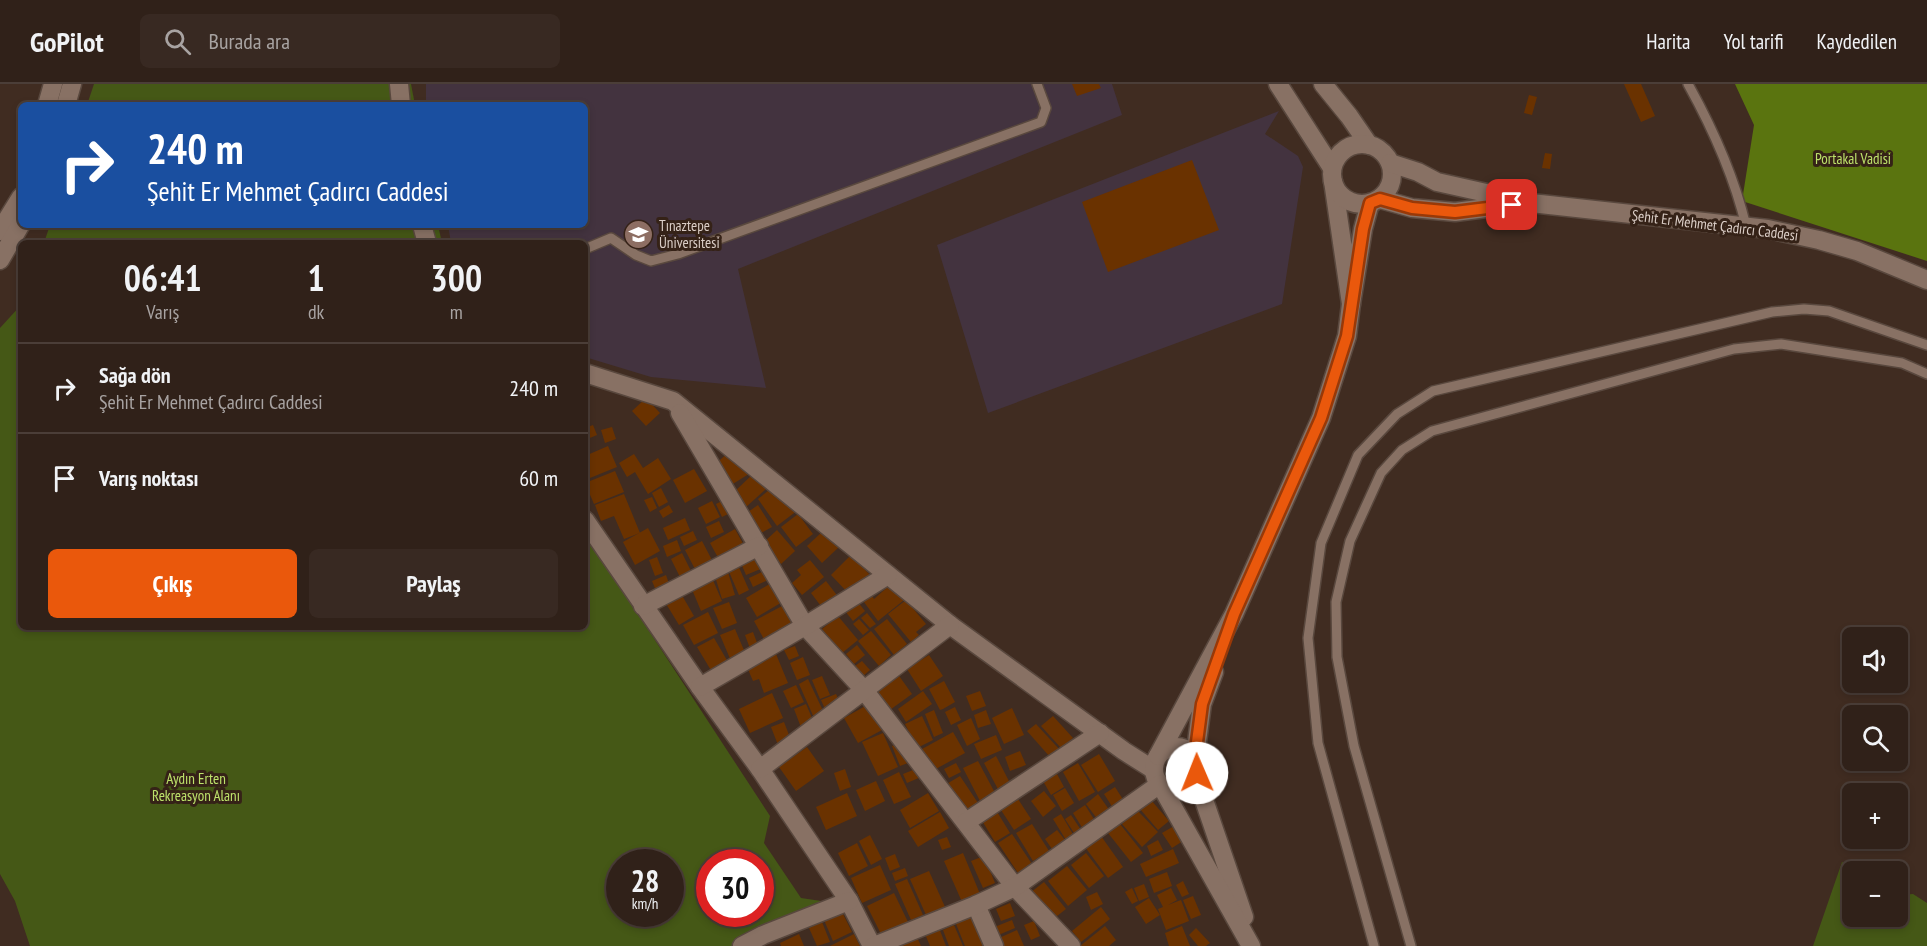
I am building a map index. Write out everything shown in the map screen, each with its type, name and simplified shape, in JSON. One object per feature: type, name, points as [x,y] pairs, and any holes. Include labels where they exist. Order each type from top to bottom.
[{"type":"street","points":[[48,102],[52,84]]},
{"type":"street","points":[[67,102],[72,84]]},
{"type":"street","points":[[399,84],[401,102]]},
{"type":"street","points":[[1278,84],[1332,174],[1336,190],[1342,197],[1360,204],[1375,201]]},
{"type":"street","points":[[1158,770],[1234,614],[1321,418],[1347,336],[1363,229],[1375,201],[1386,191],[1390,183],[1392,173],[1385,155],[1369,145],[1323,84]]},
{"type":"street","points":[[1352,304],[1332,174],[1342,151],[1350,146],[1369,145]]},
{"type":"street","name":"Şehit Er Mehmet Çadırcı Caddesi","points":[[1390,163],[1419,172],[1437,182],[1531,203],[1746,226],[1798,235],[1838,245],[1927,280]]},
{"type":"street","name":"Şehit Er Mehmet Çadırcı Caddesi","points":[[1375,201],[1412,208],[1455,212],[1531,203]]},
{"type":"street","points":[[0,231],[18,202]]},
{"type":"street","points":[[0,260],[19,228]]},
{"type":"street","points":[[588,374],[673,401],[950,625],[1100,733],[1158,770],[1172,790],[1185,789],[1195,779],[1202,704],[1234,614]]},
{"type":"street","points":[[673,401],[805,626],[864,690],[1015,887],[1071,946]]},
{"type":"street","points":[[588,524],[643,606],[760,769],[849,901],[873,946],[1015,887],[1158,770],[1170,748],[1178,747],[1191,753],[1197,766],[1204,800],[1253,946]]},
{"type":"street","points":[[643,606],[759,546]]},
{"type":"street","points":[[700,687],[805,626],[888,574]]},
{"type":"street","points":[[760,769],[950,625]]},
{"type":"street","points":[[966,822],[1100,733]]},
{"type":"street","points":[[1158,770],[1253,946]]},
{"type":"street","points":[[742,946],[766,941],[849,901]]},
{"type":"street","points":[[976,905],[994,946]]},
{"type":"lane","points":[[588,248],[611,238],[636,255],[651,261],[678,254],[1041,122],[1046,108],[1037,84]]},
{"type":"lane","points":[[1688,84],[1707,118],[1738,192],[1746,226]]},
{"type":"lane","points":[[1374,946],[1318,743],[1308,638],[1321,543],[1358,455],[1397,414],[1433,391],[1772,312],[1804,309],[1829,311],[1927,345]]},
{"type":"lane","points":[[1411,946],[1354,746],[1337,657],[1336,602],[1350,541],[1381,473],[1402,450],[1432,431],[1734,349],[1781,344],[1902,363],[1927,374]]},
{"type":"shaded area","name":"Tınaztepe Üniversitesi","points":[[426,84],[1112,84],[1122,115],[738,269],[766,388],[651,377],[588,358],[588,240],[450,240],[448,228],[588,228],[588,102],[426,102]]},
{"type":"shaded area","points":[[1279,111],[1265,134],[1298,156],[1303,167],[1282,304],[988,413],[937,245]]},
{"type":"green space","points":[[94,84],[411,84],[414,102],[88,102]]},
{"type":"green space","name":"Portakal Vadisi","points":[[1735,84],[1927,84],[1927,261],[1742,201],[1754,125]]},
{"type":"green space","points":[[49,228],[439,228],[441,240],[45,240]]},
{"type":"green space","name":"Aydın Erten Rekreasyon Alanı","points":[[18,308],[18,630],[588,630],[588,538],[770,816],[764,843],[768,849],[696,849],[696,927],[774,927],[774,858],[801,898],[828,902],[738,946],[30,946],[15,901],[0,874],[0,328]]},
{"type":"green space","points":[[1842,862],[1842,927],[1908,927],[1908,894],[1913,894],[1927,903],[1927,946],[1813,946]]},
{"type":"building","points":[[1072,84],[1099,84],[1101,88],[1077,96]]},
{"type":"building","points":[[1624,84],[1641,84],[1655,116],[1641,122]]},
{"type":"building","points":[[1529,95],[1537,97],[1532,115],[1524,113]]},
{"type":"building","points":[[1545,153],[1552,154],[1550,169],[1542,168]]},
{"type":"building","points":[[1192,160],[1219,230],[1108,272],[1082,202]]},
{"type":"building","points":[[646,398],[660,413],[646,426],[632,411]]},
{"type":"building","points":[[593,425],[597,435],[588,439],[588,427]]},
{"type":"building","points":[[612,427],[616,439],[605,443],[601,430]]},
{"type":"building","points":[[608,446],[617,467],[588,479],[588,455]]},
{"type":"building","points":[[729,452],[752,472],[728,487],[713,466]]},
{"type":"building","points":[[634,454],[643,468],[658,458],[671,479],[648,494],[635,472],[627,477],[619,463]]},
{"type":"building","points":[[694,469],[707,491],[685,503],[673,480]]},
{"type":"building","points":[[615,471],[624,492],[594,504],[588,490],[588,482]]},
{"type":"building","points":[[754,473],[767,488],[745,508],[732,494]]},
{"type":"building","points":[[774,486],[798,510],[777,526],[758,499]]},
{"type":"building","points":[[661,488],[668,502],[659,507],[652,493]]},
{"type":"building","points":[[624,494],[640,533],[624,539],[614,516],[601,521],[595,505]]},
{"type":"building","points":[[652,497],[657,508],[650,512],[644,500]]},
{"type":"building","points":[[724,500],[730,513],[722,517],[716,504]]},
{"type":"building","points":[[712,501],[720,517],[706,524],[698,508]]},
{"type":"building","points":[[669,505],[673,512],[663,518],[659,511]]},
{"type":"building","points":[[758,505],[772,527],[761,533],[748,512]]},
{"type":"building","points":[[798,514],[813,534],[796,547],[781,527]]},
{"type":"building","points":[[685,518],[690,530],[668,540],[663,528]]},
{"type":"building","points":[[719,521],[724,532],[711,538],[706,527]]},
{"type":"building","points":[[648,528],[660,551],[635,565],[623,542]]},
{"type":"building","points":[[735,529],[746,549],[721,563],[710,543]]},
{"type":"building","points":[[777,530],[795,551],[781,564],[763,543]]},
{"type":"building","points":[[693,531],[697,540],[684,546],[680,537]]},
{"type":"building","points":[[823,531],[839,547],[822,563],[807,546]]},
{"type":"building","points":[[677,540],[681,551],[667,557],[663,546]]},
{"type":"building","points":[[702,541],[713,562],[696,571],[685,550]]},
{"type":"building","points":[[682,553],[692,573],[681,579],[671,559]]},
{"type":"building","points":[[851,555],[870,575],[850,595],[831,575]]},
{"type":"building","points":[[758,556],[763,568],[746,575],[741,563]]},
{"type":"building","points":[[657,557],[663,573],[655,576],[649,560]]},
{"type":"building","points":[[810,560],[824,577],[802,595],[792,583],[801,575],[797,570]]},
{"type":"building","points":[[737,563],[749,590],[739,595],[727,567]]},
{"type":"building","points":[[727,569],[735,595],[722,599],[714,573]]},
{"type":"building","points":[[764,571],[768,580],[753,587],[749,578]]},
{"type":"building","points":[[666,575],[670,587],[657,593],[652,581]]},
{"type":"building","points":[[712,578],[722,601],[701,611],[691,587]]},
{"type":"building","points":[[826,581],[839,598],[824,610],[811,593]]},
{"type":"building","points":[[773,582],[784,601],[757,617],[746,598]]},
{"type":"building","points":[[891,584],[904,600],[878,621],[861,598],[869,592],[874,599]]},
{"type":"building","points":[[680,592],[694,616],[679,625],[665,602]]},
{"type":"building","points":[[906,600],[926,624],[916,632],[919,635],[911,642],[888,614]]},
{"type":"building","points":[[857,601],[865,611],[853,621],[845,611]]},
{"type":"building","points":[[729,602],[737,623],[722,629],[713,608]]},
{"type":"building","points":[[782,606],[794,628],[766,643],[754,621]]},
{"type":"building","points":[[708,612],[718,633],[694,645],[683,625]]},
{"type":"building","points":[[867,613],[876,624],[870,628],[861,618]]},
{"type":"building","points":[[838,616],[858,640],[842,653],[822,629]]},
{"type":"building","points":[[859,619],[869,630],[863,635],[853,624]]},
{"type":"building","points":[[887,619],[907,644],[894,655],[874,629]]},
{"type":"building","points":[[735,629],[746,655],[731,661],[720,635]]},
{"type":"building","points":[[871,631],[891,655],[879,666],[858,641]]},
{"type":"building","points":[[753,632],[759,648],[751,651],[745,635]]},
{"type":"building","points":[[714,638],[728,662],[712,672],[697,647]]},
{"type":"building","points":[[857,645],[865,655],[854,664],[846,654]]},
{"type":"building","points":[[795,646],[799,656],[789,660],[784,650]]},
{"type":"building","points":[[776,654],[788,683],[764,693],[759,679],[753,681],[747,667]]},
{"type":"building","points":[[929,655],[943,676],[921,691],[907,669]]},
{"type":"building","points":[[803,657],[810,675],[797,680],[790,663]]},
{"type":"building","points":[[862,661],[870,670],[863,676],[855,666]]},
{"type":"building","points":[[897,673],[912,694],[887,712],[872,690]]},
{"type":"building","points":[[822,676],[830,695],[820,699],[812,680]]},
{"type":"building","points":[[808,679],[825,715],[815,720],[799,684]]},
{"type":"building","points":[[944,681],[955,702],[940,710],[929,689]]},
{"type":"building","points":[[796,685],[804,702],[791,708],[783,691]]},
{"type":"building","points":[[923,691],[932,704],[906,722],[898,709]]},
{"type":"building","points":[[980,691],[986,706],[972,711],[966,696]]},
{"type":"building","points":[[772,693],[783,718],[750,733],[739,709]]},
{"type":"building","points":[[836,694],[840,703],[825,709],[821,700]]},
{"type":"building","points":[[806,704],[815,725],[802,730],[794,709]]},
{"type":"building","points":[[869,704],[882,730],[858,743],[844,718]]},
{"type":"building","points":[[955,707],[961,720],[951,725],[945,712]]},
{"type":"building","points":[[1012,708],[1024,735],[1004,744],[992,718]]},
{"type":"building","points":[[934,710],[943,733],[934,737],[925,714]]},
{"type":"building","points":[[986,710],[991,724],[978,728],[974,715]]},
{"type":"building","points":[[922,716],[933,740],[917,748],[905,724]]},
{"type":"building","points":[[1053,716],[1073,738],[1061,748],[1041,726]]},
{"type":"building","points":[[971,718],[980,739],[967,746],[957,725]]},
{"type":"building","points":[[784,722],[791,740],[778,745],[771,727]]},
{"type":"building","points":[[1036,724],[1059,749],[1050,757],[1027,731]]},
{"type":"building","points":[[953,732],[965,753],[934,770],[922,749]]},
{"type":"building","points":[[883,733],[898,767],[878,776],[862,742]]},
{"type":"building","points":[[996,735],[1002,750],[981,759],[974,744]]},
{"type":"building","points":[[899,743],[908,763],[900,766],[892,746]]},
{"type":"building","points":[[807,747],[824,771],[796,791],[779,767]]},
{"type":"building","points":[[1020,751],[1026,765],[1010,771],[1005,757]]},
{"type":"building","points":[[1099,754],[1115,781],[1098,792],[1081,765]]},
{"type":"building","points":[[996,756],[1011,785],[999,791],[984,763]]},
{"type":"building","points":[[978,761],[995,793],[980,801],[963,768]]},
{"type":"building","points":[[956,763],[961,772],[949,778],[944,769]]},
{"type":"building","points":[[1078,763],[1095,792],[1079,801],[1063,772]]},
{"type":"building","points":[[918,768],[921,777],[907,783],[903,774]]},
{"type":"building","points":[[845,769],[851,787],[840,791],[834,773]]},
{"type":"building","points":[[899,772],[911,797],[894,804],[883,780]]},
{"type":"building","points":[[1057,774],[1064,787],[1051,795],[1043,781]]},
{"type":"building","points":[[960,776],[980,806],[965,816],[945,785]]},
{"type":"building","points":[[876,781],[885,801],[865,811],[856,790]]},
{"type":"building","points":[[1115,787],[1124,801],[1113,808],[1104,794]]},
{"type":"building","points":[[1065,788],[1074,803],[1062,811],[1053,795]]},
{"type":"building","points":[[1044,791],[1056,806],[1043,817],[1031,801]]},
{"type":"building","points":[[847,793],[857,816],[826,830],[816,807]]},
{"type":"building","points":[[928,793],[939,811],[910,828],[900,810]]},
{"type":"building","points":[[1098,794],[1110,811],[1098,820],[1086,804]]},
{"type":"building","points":[[1018,799],[1031,819],[1014,830],[1001,810]]},
{"type":"building","points":[[1151,800],[1169,821],[1158,830],[1140,809]]},
{"type":"building","points":[[1085,805],[1095,821],[1083,829],[1073,813]]},
{"type":"building","points":[[996,810],[1010,833],[995,842],[981,819]]},
{"type":"building","points":[[1137,810],[1158,832],[1142,847],[1122,824]]},
{"type":"building","points":[[940,812],[949,828],[918,847],[908,831]]},
{"type":"building","points":[[1061,814],[1074,836],[1066,840],[1053,819]]},
{"type":"building","points":[[1071,815],[1081,830],[1074,833],[1065,819]]},
{"type":"building","points":[[1032,824],[1049,851],[1033,861],[1016,833]]},
{"type":"building","points":[[1120,824],[1143,853],[1131,862],[1108,833]]},
{"type":"building","points":[[1174,826],[1183,841],[1172,848],[1162,833]]},
{"type":"building","points":[[1057,830],[1065,840],[1052,849],[1045,839]]},
{"type":"building","points":[[1012,834],[1032,864],[1018,873],[998,843]]},
{"type":"building","points":[[870,835],[882,859],[871,865],[859,841]]},
{"type":"building","points":[[1101,836],[1123,867],[1108,878],[1085,847]]},
{"type":"building","points":[[947,837],[951,847],[942,850],[938,840]]},
{"type":"building","points":[[1158,840],[1163,850],[1151,856],[1147,846]]},
{"type":"building","points":[[857,843],[868,866],[849,876],[838,853]]},
{"type":"building","points":[[1173,849],[1179,863],[1146,877],[1140,864]]},
{"type":"building","points":[[963,853],[980,894],[962,902],[944,861]]},
{"type":"building","points":[[1086,853],[1104,876],[1089,888],[1071,865]]},
{"type":"building","points":[[895,854],[900,867],[890,871],[885,858]]},
{"type":"building","points":[[984,856],[995,883],[983,888],[971,861]]},
{"type":"building","points":[[880,865],[891,890],[862,903],[851,878]]},
{"type":"building","points":[[1067,866],[1087,890],[1068,906],[1048,881]]},
{"type":"building","points":[[905,868],[908,876],[895,881],[892,873]]},
{"type":"building","points":[[929,871],[945,907],[926,915],[910,879]]},
{"type":"building","points":[[1167,872],[1172,886],[1154,893],[1149,879]]},
{"type":"building","points":[[907,879],[923,915],[911,920],[895,884]]},
{"type":"building","points":[[1183,881],[1189,894],[1182,897],[1176,885]]},
{"type":"building","points":[[1044,882],[1066,909],[1052,920],[1030,893]]},
{"type":"building","points":[[1144,884],[1149,897],[1139,901],[1134,888]]},
{"type":"building","points":[[1132,888],[1138,901],[1132,904],[1125,892]]},
{"type":"building","points":[[1171,888],[1177,900],[1168,905],[1181,900],[1189,921],[1166,930],[1158,909],[1163,907],[1157,895]]},
{"type":"building","points":[[1097,892],[1103,904],[1091,910],[1086,897]]},
{"type":"building","points":[[894,893],[908,922],[882,936],[867,906]]},
{"type":"building","points":[[1193,896],[1201,915],[1191,919],[1183,900]]},
{"type":"building","points":[[1149,898],[1160,915],[1146,924],[1135,907]]},
{"type":"building","points":[[1010,903],[1015,916],[1001,921],[996,909]]},
{"type":"building","points":[[1101,907],[1110,919],[1081,942],[1072,931]]},
{"type":"building","points":[[972,911],[986,944],[981,946],[965,946],[954,919]]},
{"type":"building","points":[[842,912],[852,932],[833,941],[824,920]]},
{"type":"building","points":[[1012,920],[1015,928],[996,936],[992,928]]},
{"type":"building","points":[[1034,921],[1040,936],[1031,940],[1024,925]]},
{"type":"building","points":[[822,922],[830,942],[817,946],[809,928]]},
{"type":"building","points":[[954,925],[963,946],[949,946],[943,930]]},
{"type":"building","points":[[1105,926],[1116,940],[1109,946],[1080,946]]},
{"type":"building","points":[[1182,926],[1190,946],[1169,946],[1165,933]]},
{"type":"building","points":[[939,928],[946,946],[930,946],[925,934]]},
{"type":"building","points":[[1196,928],[1210,943],[1206,946],[1198,946],[1189,935]]},
{"type":"building","points":[[1017,930],[1024,946],[1002,946],[999,938]]},
{"type":"building","points":[[799,934],[804,946],[781,946],[780,943]]},
{"type":"building","points":[[854,934],[860,946],[830,946]]},
{"type":"building","points":[[917,937],[921,946],[896,946]]},
{"type":"place","name":"Tınaztepe Üniversitesi","points":[[638,234]]},
{"type":"route","points":[[1197,773],[1197,742],[1202,704],[1234,614],[1321,418],[1347,336],[1363,229],[1370,203],[1380,199],[1412,208],[1455,212],[1512,205]]}]
